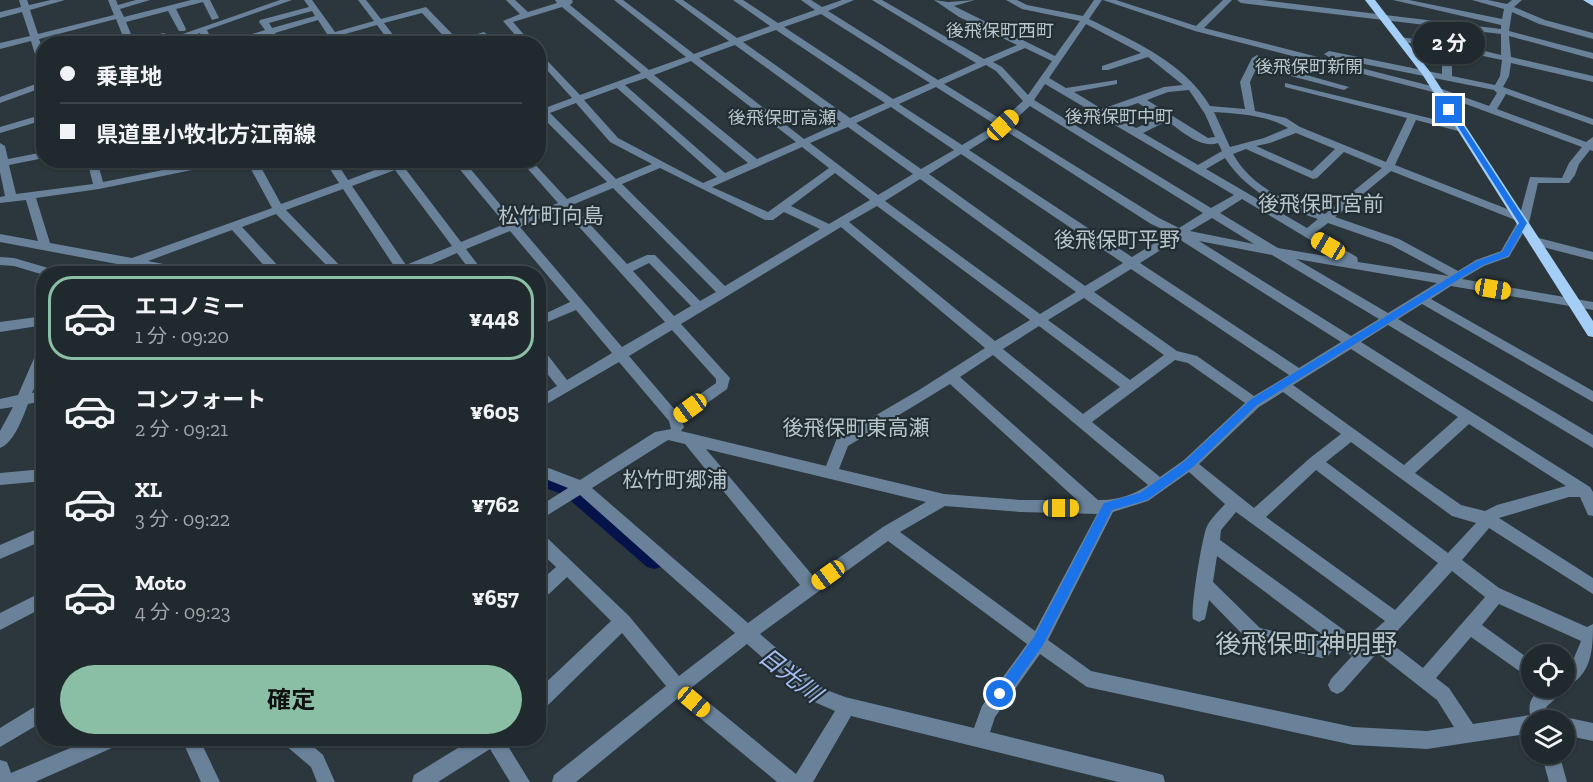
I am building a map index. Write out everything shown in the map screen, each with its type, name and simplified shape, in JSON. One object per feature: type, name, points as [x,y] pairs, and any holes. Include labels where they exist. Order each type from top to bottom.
[{"type":"main road","points":[[1370,0],[1426,73],[1593,332]]},
{"type":"main road","points":[[1588,0],[1593,3]]},
{"type":"street","points":[[0,15],[24,4],[61,0]]},
{"type":"street","points":[[40,36],[146,0]]},
{"type":"street","points":[[117,11],[171,8],[201,0]]},
{"type":"street","points":[[206,0],[215,18]]},
{"type":"street","points":[[163,36],[270,0]]},
{"type":"street","points":[[181,36],[250,6],[288,0]]},
{"type":"street","points":[[362,0],[390,36]]},
{"type":"street","points":[[510,0],[526,15]]},
{"type":"street","points":[[521,36],[507,21],[561,2],[574,0]]},
{"type":"street","points":[[618,0],[878,201],[1130,387]]},
{"type":"street","points":[[678,0],[1173,355],[1192,359],[1254,403]]},
{"type":"street","points":[[738,0],[1298,374]]},
{"type":"street","points":[[805,0],[1155,221],[1180,233],[1588,491],[1593,510]]},
{"type":"street","points":[[546,109],[850,0]]},
{"type":"street","points":[[876,0],[999,69],[1029,101],[1593,442]]},
{"type":"street","points":[[943,2],[970,0]]},
{"type":"street","points":[[1010,0],[1025,7],[1085,20],[1148,54],[1174,71],[1190,87],[1206,109],[1237,171],[1272,197],[1377,235],[1454,279]]},
{"type":"street","points":[[546,399],[1003,125],[1029,101],[1098,0]]},
{"type":"street","points":[[546,510],[660,436],[668,434],[944,500],[1020,506],[1102,507],[1143,497],[1189,464],[1254,403],[1282,384],[1480,263],[1505,254],[1521,220],[1534,179],[1565,181],[1591,145],[1436,90],[1198,29],[1107,0]]},
{"type":"street","points":[[1198,29],[1228,0]]},
{"type":"street","points":[[1247,0],[1384,18],[1505,28]]},
{"type":"street","points":[[1397,0],[1416,2],[1593,56]]},
{"type":"street","points":[[1476,0],[1508,7],[1542,22],[1593,36]]},
{"type":"street","points":[[1497,88],[1502,84],[1505,70],[1505,28],[1508,7],[1518,0]]},
{"type":"street","points":[[561,2],[756,164]]},
{"type":"street","points":[[943,2],[962,15],[1057,60]]},
{"type":"street","points":[[1412,21],[1416,2]]},
{"type":"street","points":[[24,4],[36,44]]},
{"type":"street","points":[[263,22],[311,4],[333,34]]},
{"type":"street","points":[[250,6],[273,36]]},
{"type":"street","points":[[171,8],[182,29]]},
{"type":"street","points":[[326,36],[426,10],[454,36]]},
{"type":"street","points":[[117,11],[128,36]]},
{"type":"street","points":[[253,36],[320,17]]},
{"type":"street","points":[[201,29],[205,36]]},
{"type":"street","points":[[0,46],[34,38]]},
{"type":"street","points":[[1401,39],[1452,46],[1593,79]]},
{"type":"street","points":[[703,187],[1024,45]]},
{"type":"street","points":[[1447,76],[1447,63],[1452,46]]},
{"type":"street","points":[[1250,112],[1245,82],[1254,63],[1267,47]]},
{"type":"street","points":[[1267,47],[1313,51],[1447,76],[1497,88],[1593,122]]},
{"type":"street","points":[[1105,68],[1148,54]]},
{"type":"street","points":[[1305,89],[1317,60]]},
{"type":"street","points":[[546,63],[614,140],[703,187],[769,217],[836,168]]},
{"type":"street","points":[[1254,63],[1344,87]]},
{"type":"street","points":[[1044,79],[1362,266]]},
{"type":"street","points":[[1066,91],[1114,82]]},
{"type":"street","points":[[619,84],[724,178]]},
{"type":"street","points":[[1288,85],[1462,129]]},
{"type":"street","points":[[0,100],[36,87]]},
{"type":"street","points":[[1100,113],[1167,89],[1190,87]]},
{"type":"street","points":[[1492,110],[1502,93],[1497,88]]},
{"type":"street","points":[[1139,99],[1205,141],[1211,142],[1221,138]]},
{"type":"street","points":[[1206,109],[1250,112],[1282,120],[1296,129],[1521,220]]},
{"type":"street","points":[[546,117],[724,293]]},
{"type":"street","points":[[1307,234],[1389,167],[1413,117]]},
{"type":"street","points":[[1134,133],[1167,118]]},
{"type":"street","points":[[0,130],[36,119]]},
{"type":"street","points":[[1196,170],[1226,153],[1296,129]]},
{"type":"street","points":[[1246,145],[1313,176],[1342,148]]},
{"type":"street","points":[[0,146],[5,200],[99,186],[169,168]]},
{"type":"street","points":[[2,164],[36,157]]},
{"type":"street","points":[[417,266],[659,165]]},
{"type":"street","points":[[94,168],[99,186]]},
{"type":"street","points":[[255,168],[279,210],[334,266]]},
{"type":"street","points":[[334,168],[398,266]]},
{"type":"street","points":[[123,266],[346,185],[384,168]]},
{"type":"street","points":[[399,168],[472,266]]},
{"type":"street","points":[[464,168],[545,266]]},
{"type":"street","points":[[532,168],[723,378],[724,382],[675,419]]},
{"type":"street","points":[[830,474],[842,442],[951,377],[1241,195]]},
{"type":"street","points":[[30,196],[45,246]]},
{"type":"street","points":[[783,207],[836,226],[994,348],[1160,486]]},
{"type":"street","points":[[234,225],[271,266]]},
{"type":"street","points":[[1180,233],[1362,266],[1454,279],[1593,306]]},
{"type":"street","points":[[0,238],[142,266]]},
{"type":"street","points":[[1535,241],[1593,256]]},
{"type":"street","points":[[625,270],[651,258],[699,308]]},
{"type":"street","points":[[0,261],[14,262],[36,269]]},
{"type":"street","points":[[546,267],[675,419],[685,439],[812,586]]},
{"type":"street","points":[[1422,299],[1593,397]]},
{"type":"street","points":[[546,318],[577,304]]},
{"type":"street","points":[[0,327],[36,321]]},
{"type":"street","points":[[1083,421],[1173,355]]},
{"type":"street","points":[[546,362],[566,388]]},
{"type":"street","points":[[0,442],[14,421],[36,368]]},
{"type":"street","points":[[951,377],[1102,507]]},
{"type":"street","points":[[1282,384],[1457,511],[1487,518],[1593,587]]},
{"type":"street","points":[[0,404],[36,398]]},
{"type":"street","points":[[1404,474],[1468,416]]},
{"type":"street","points":[[1255,517],[1315,462],[1350,435]]},
{"type":"street","points":[[1315,462],[1497,595],[1592,634],[1580,664],[1575,668]]},
{"type":"street","points":[[1189,464],[1234,503],[1395,619]]},
{"type":"street","points":[[546,474],[577,490],[745,637],[818,694],[844,709],[979,739],[1108,777],[1155,782]]},
{"type":"street","points":[[0,479],[36,476]]},
{"type":"street","points":[[1337,685],[1395,619],[1481,528],[1487,518],[1497,511],[1569,491],[1588,491]]},
{"type":"street","points":[[561,782],[678,688],[812,586],[909,517],[944,500]]},
{"type":"street","points":[[1199,614],[1214,528],[1234,503]]},
{"type":"street","points":[[979,739],[988,712],[1039,641],[1102,507]]},
{"type":"street","points":[[888,532],[1039,641],[1087,679],[1353,736],[1427,740],[1521,726]]},
{"type":"street","points":[[0,552],[36,536]]},
{"type":"street","points":[[1211,543],[1364,655]]},
{"type":"street","points":[[546,546],[623,621],[678,688],[791,782]]},
{"type":"street","points":[[546,586],[568,566]]},
{"type":"street","points":[[1203,583],[1255,635],[1322,650],[1336,635]]},
{"type":"street","points":[[1424,679],[1497,595]]},
{"type":"street","points":[[0,622],[36,602]]},
{"type":"street","points":[[546,695],[623,621]]},
{"type":"street","points":[[1469,625],[1521,664]]},
{"type":"street","points":[[1375,641],[1443,694],[1468,734]]},
{"type":"street","points":[[802,782],[844,709]]},
{"type":"street","points":[[0,738],[36,715]]},
{"type":"street","points":[[1575,728],[1593,732]]},
{"type":"street","points":[[13,782],[96,746]]},
{"type":"street","points":[[194,746],[211,782]]},
{"type":"street","points":[[299,746],[317,761],[326,782]]},
{"type":"street","points":[[421,782],[479,746]]},
{"type":"street","points":[[497,746],[521,782]]},
{"type":"street","points":[[1553,764],[1558,782]]},
{"type":"street","points":[[0,769],[5,782]]},
{"type":"waterway","name":"日光川","points":[[546,480],[571,489],[654,560]]},
{"type":"district","name":"後飛保町西町","points":[[1000,31]]},
{"type":"district","name":"後飛保町新開","points":[[1309,67]]},
{"type":"district","name":"後飛保町中町","points":[[1119,117]]},
{"type":"district","name":"後飛保町高瀬","points":[[782,118]]},
{"type":"district","name":"後飛保町宮前","points":[[1321,204]]},
{"type":"district","name":"松竹町向島","points":[[551,216]]},
{"type":"district","name":"後飛保町平野","points":[[1117,240]]},
{"type":"district","name":"後飛保町東高瀬","points":[[856,428]]},
{"type":"district","name":"松竹町郷浦","points":[[675,480]]},
{"type":"district","name":"後飛保町神明野","points":[[1306,644]]},
{"type":"route","points":[[1000,694],[1039,641],[1108,507],[1143,497],[1189,464],[1254,403],[1458,276],[1480,263],[1505,254],[1523,223],[1449,110]]}]
